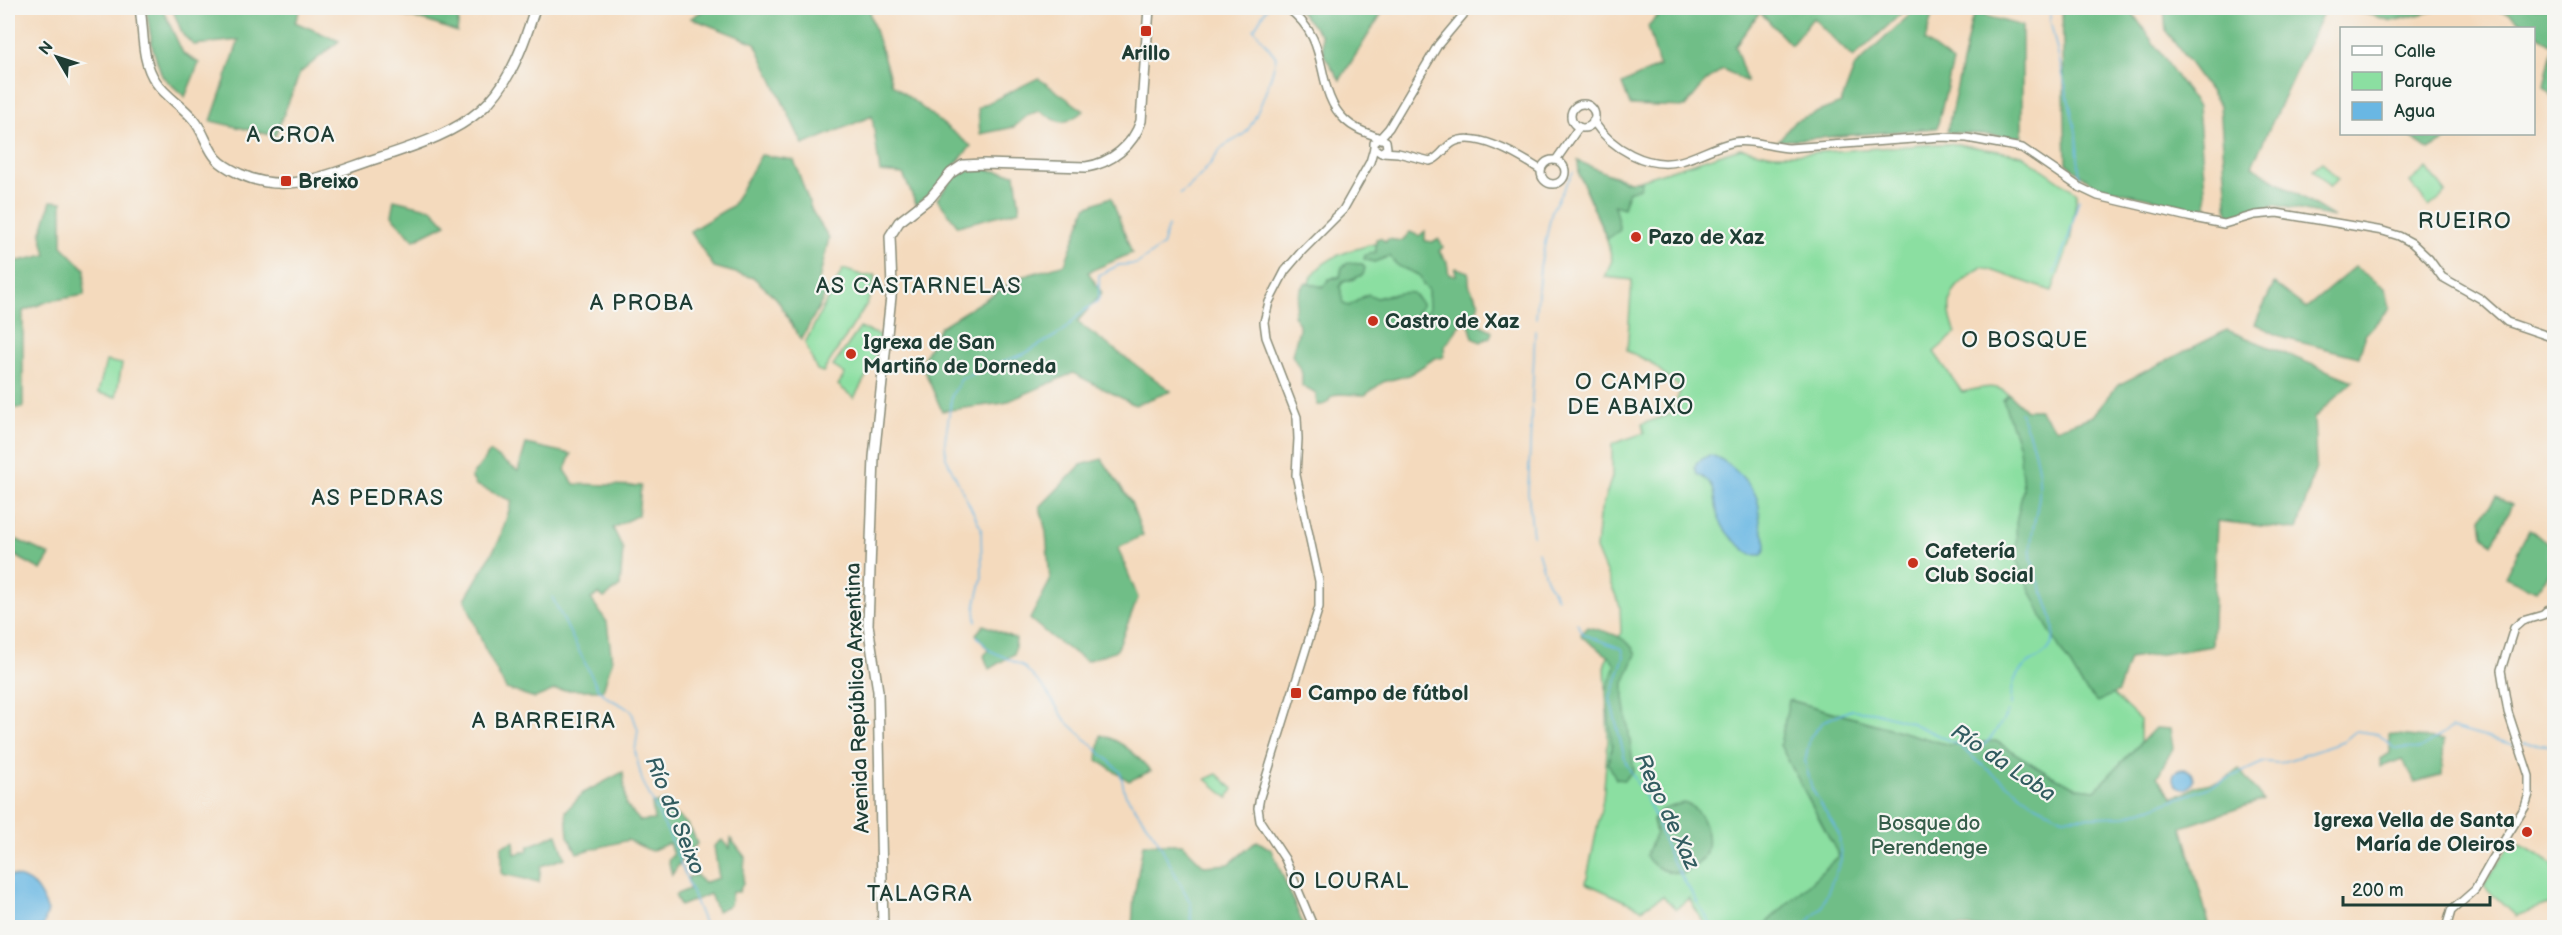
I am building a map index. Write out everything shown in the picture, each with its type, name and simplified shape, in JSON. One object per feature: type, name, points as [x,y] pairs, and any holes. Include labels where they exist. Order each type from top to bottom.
[{"type":"main road","points":[[140,8],[150,72],[159,86],[193,118],[220,163],[260,182],[287,185],[442,136],[467,120],[498,94],[520,53],[535,8]]},
{"type":"main road","name":"Avenida República Arxentina","points":[[883,927],[878,691],[868,625],[874,457],[891,296],[890,236],[899,222],[925,202],[951,173],[963,165],[1086,167],[1098,165],[1120,152],[1134,137],[1141,121],[1149,8]]},
{"type":"street","points":[[1287,8],[1303,21],[1314,37],[1321,55],[1329,97],[1335,108],[1344,119],[1363,133],[1383,141],[1398,153]]},
{"type":"street","points":[[1314,927],[1285,859],[1263,828],[1258,815],[1260,797],[1319,607],[1319,581],[1296,475],[1297,417],[1266,337],[1264,322],[1269,302],[1285,271],[1343,210],[1370,162],[1373,147],[1383,141],[1438,45],[1469,8]]},
{"type":"street","points":[[1575,128],[1571,118],[1572,110],[1581,104],[1592,109],[1591,123]]},
{"type":"street","points":[[1542,167],[1545,181],[1557,183],[1565,175],[1559,161],[1575,128],[1591,123]]},
{"type":"street","points":[[1591,123],[1631,154],[1658,163],[1681,161],[1743,141],[1789,148],[1951,137],[2012,145],[2030,152],[2089,192],[2124,202],[2219,223],[2277,213],[2399,236],[2419,249],[2449,282],[2481,299],[2507,322],[2554,338]]},
{"type":"street","points":[[1363,133],[1373,147],[1381,152],[1398,153],[1430,162],[1452,143],[1469,140],[1498,146],[1542,167]]},
{"type":"street","points":[[1370,162],[1387,148],[1383,141]]},
{"type":"street","points":[[1542,167],[1550,160],[1559,161]]},
{"type":"street","points":[[2446,927],[2451,911],[2475,890],[2525,807],[2529,794],[2529,776],[2508,712],[2501,670],[2514,628],[2522,621],[2543,615],[2554,605]]},
{"type":"green space","points":[[146,8],[162,8],[183,53],[199,63],[185,97],[162,76],[153,49]]},
{"type":"green space","points":[[172,8],[301,8],[295,22],[339,41],[300,73],[275,136],[211,121],[239,40],[194,45],[183,35]]},
{"type":"green space","points":[[372,8],[460,8],[457,32],[429,22]]},
{"type":"green space","points":[[707,8],[872,8],[870,14],[892,84],[971,146],[934,190],[916,204],[903,174],[880,172],[872,116],[803,145],[755,43],[691,18]]},
{"type":"green space","points":[[1297,8],[1385,8],[1340,80],[1324,55],[1321,35]]},
{"type":"green space","points":[[1660,8],[1907,8],[1853,58],[1813,18],[1791,45],[1760,12],[1735,46],[1747,82],[1723,69],[1706,81],[1685,107],[1630,105],[1622,84],[1659,66],[1648,26],[1662,11]]},
{"type":"green space","points":[[1917,8],[1934,8],[1925,41],[1953,62],[1937,128],[1778,141],[1795,121],[1841,103],[1855,66]]},
{"type":"green space","points":[[2062,8],[2129,8],[2198,107],[2207,211],[2096,186],[2066,163]]},
{"type":"green space","points":[[2164,8],[2325,8],[2252,166],[2334,217],[2275,205],[2228,217],[2220,105],[2166,31]]},
{"type":"green space","points":[[2344,8],[2446,8],[2392,21]]},
{"type":"green space","points":[[2487,8],[2554,8],[2554,100],[2544,86],[2553,46],[2535,33],[2535,27],[2528,27],[2509,14]]},
{"type":"green space","points":[[1975,13],[2022,26],[2022,137],[1947,132],[1971,22]]},
{"type":"green space","points":[[1038,78],[1084,111],[1071,120],[1062,122],[1039,111],[1028,115],[1014,127],[980,134],[978,108]]},
{"type":"green space","points":[[2408,135],[2451,135],[2446,140],[2429,150]]},
{"type":"green space","points":[[1957,144],[2022,155],[2077,193],[2070,242],[2052,291],[1982,267],[1964,280],[1952,294],[1950,310],[1956,333],[1934,352],[1962,392],[1997,388],[2010,395],[2026,410],[2039,410],[2092,675],[2140,720],[2140,743],[2095,790],[2078,788],[2048,774],[1996,741],[1949,745],[1790,700],[1780,745],[1839,856],[1762,927],[1706,927],[1689,898],[1676,909],[1663,896],[1642,909],[1586,883],[1603,799],[1608,740],[1605,663],[1621,633],[1620,606],[1596,549],[1599,516],[1612,477],[1612,444],[1644,433],[1642,424],[1671,414],[1681,389],[1650,362],[1627,351],[1632,280],[1605,277],[1612,260],[1607,239],[1585,189],[1606,173],[1633,182],[1741,148],[1768,154],[1792,154]]},
{"type":"green space","points":[[761,155],[794,160],[812,211],[829,238],[818,284],[827,292],[801,340],[777,299],[754,278],[714,267],[690,231],[732,206]]},
{"type":"green space","points":[[1578,161],[1624,181],[1641,181],[1640,188],[1628,192],[1624,208],[1614,205],[1620,230],[1607,239],[1579,174]]},
{"type":"green space","points":[[2322,162],[2338,180],[2329,187],[2313,169]]},
{"type":"green space","points":[[975,168],[1015,174],[1020,210],[958,226],[937,199],[955,175]]},
{"type":"green space","points":[[2427,168],[2446,193],[2429,207],[2410,182]]},
{"type":"green space","points":[[1111,197],[1132,253],[1088,272],[1102,293],[1077,322],[1171,391],[1135,405],[1073,373],[1004,403],[942,411],[921,363],[940,327],[1021,277],[1065,264],[1086,207]]},
{"type":"green space","points":[[394,200],[432,209],[446,224],[414,240],[391,216]]},
{"type":"green space","points":[[51,201],[62,202],[62,246],[85,269],[84,295],[49,301],[23,311],[23,408],[8,408],[8,258],[19,261],[46,255],[41,234]]},
{"type":"green space","points":[[1425,231],[1425,241],[1434,242],[1439,239],[1443,247],[1439,251],[1447,262],[1449,275],[1456,275],[1455,269],[1457,268],[1468,272],[1469,285],[1479,304],[1472,317],[1473,321],[1491,330],[1490,337],[1481,342],[1473,338],[1467,317],[1445,346],[1444,356],[1441,358],[1435,358],[1409,375],[1383,382],[1365,395],[1338,394],[1331,397],[1326,404],[1317,405],[1316,394],[1302,386],[1302,373],[1292,355],[1299,329],[1299,324],[1293,315],[1300,290],[1306,283],[1323,287],[1329,279],[1340,277],[1342,267],[1348,263],[1362,264],[1365,268],[1363,275],[1343,282],[1340,286],[1343,304],[1349,306],[1368,294],[1377,298],[1412,293],[1422,305],[1417,312],[1419,317],[1429,309],[1428,289],[1423,285],[1420,276],[1399,266],[1390,256],[1374,262],[1364,259],[1365,255],[1376,252],[1376,239],[1380,238],[1386,242],[1388,239],[1400,241],[1410,232],[1419,236]]},
{"type":"green space","points":[[1377,243],[1376,252],[1369,253],[1367,260],[1374,262],[1390,256],[1398,266],[1420,276],[1428,289],[1429,309],[1419,317],[1417,312],[1422,305],[1415,295],[1389,294],[1377,298],[1365,295],[1349,307],[1342,303],[1340,286],[1343,282],[1355,279],[1362,264],[1342,267],[1340,277],[1334,277],[1323,287],[1308,284],[1313,275],[1328,261],[1346,252]]},
{"type":"green space","points":[[2355,267],[2385,288],[2390,308],[2365,335],[2359,357],[2284,338],[2255,324],[2274,284],[2306,308]]},
{"type":"green space","points":[[843,269],[864,276],[876,275],[868,302],[823,372],[817,370],[805,343]]},
{"type":"green space","points":[[860,328],[883,336],[883,345],[854,398],[838,385],[845,374],[833,366]]},
{"type":"green space","points":[[2227,330],[2353,381],[2314,418],[2316,466],[2297,530],[2217,521],[2212,646],[2129,659],[2118,692],[2097,702],[2083,687],[2046,625],[2017,561],[2016,523],[2023,489],[2019,447],[2003,400],[2009,394],[2026,410],[2039,410],[2056,429],[2093,416],[2118,385]]},
{"type":"green space","points":[[106,361],[122,364],[116,397],[98,393]]},
{"type":"green space","points":[[526,444],[571,454],[565,470],[574,484],[641,486],[638,515],[613,528],[623,549],[620,586],[604,598],[599,594],[591,599],[607,622],[612,661],[603,690],[554,690],[535,698],[506,689],[484,647],[465,599],[499,541],[512,501],[476,485],[471,477],[490,452],[518,471]]},
{"type":"green space","points":[[1102,459],[1131,502],[1143,535],[1118,548],[1138,598],[1117,650],[1086,661],[1051,637],[1030,619],[1050,581],[1046,532],[1040,507],[1081,465]]},
{"type":"green space","points":[[2496,497],[2512,505],[2492,544],[2483,535],[2481,518]]},
{"type":"green space","points":[[8,516],[15,518],[13,538],[50,555],[41,570],[8,552]]},
{"type":"green space","points":[[2529,529],[2554,547],[2554,567],[2536,591],[2505,577]]},
{"type":"green space","points":[[984,625],[1016,639],[1014,654],[989,669],[984,656],[988,650],[976,634]]},
{"type":"green space","points":[[1587,627],[1622,639],[1636,654],[1624,683],[1634,770],[1624,780],[1616,779],[1608,763],[1612,747],[1606,692],[1615,665],[1611,658],[1582,637],[1581,634]]},
{"type":"green space","name":"Bosque do Perendenge","points":[[1789,700],[1949,745],[1996,741],[2048,774],[2078,788],[2095,790],[2155,728],[2170,729],[2173,748],[2157,777],[2173,797],[2196,786],[2222,781],[2239,769],[2263,800],[2182,827],[2210,927],[1762,927],[1839,856],[1780,745]]},
{"type":"green space","points":[[2389,734],[2444,740],[2442,775],[2415,782],[2402,759],[2381,767],[2381,759],[2390,753]]},
{"type":"green space","points":[[1101,735],[1123,745],[1151,771],[1129,781],[1097,760]]},
{"type":"green space","points":[[623,772],[626,805],[640,821],[654,820],[652,804],[665,801],[667,811],[686,823],[692,833],[697,844],[684,856],[672,875],[668,860],[673,855],[669,843],[651,851],[628,840],[577,853],[568,836],[566,811],[583,793]]},
{"type":"green space","points":[[1217,774],[1233,789],[1228,798],[1206,779]]},
{"type":"green space","points":[[1683,803],[1696,810],[1701,816],[1706,832],[1707,848],[1703,858],[1683,874],[1662,870],[1646,856],[1656,833],[1653,820],[1661,810]]},
{"type":"green space","points":[[557,834],[565,858],[541,866],[539,882],[502,874],[502,846],[514,841],[515,854],[527,851],[529,846]]},
{"type":"green space","points":[[731,839],[745,857],[743,883],[739,892],[732,892],[730,905],[717,911],[710,894],[680,906],[675,895],[689,889],[688,877],[697,875],[703,883],[719,878],[714,846],[722,840],[730,849]]},
{"type":"green space","points":[[1257,841],[1272,850],[1304,927],[1132,927],[1134,897],[1143,844],[1182,844],[1204,866],[1229,864]]},
{"type":"green space","points":[[2512,842],[2527,848],[2554,865],[2554,902],[2516,916],[2484,886]]},
{"type":"water","points":[[1709,455],[1731,467],[1756,495],[1766,542],[1762,555],[1751,555],[1724,528],[1718,516],[1714,490],[1711,484],[1697,474],[1695,468],[1696,463]]},
{"type":"water","points":[[2183,769],[2190,772],[2193,779],[2190,786],[2183,789],[2176,786],[2173,779],[2176,772]]},
{"type":"water","points":[[8,875],[24,879],[38,891],[48,911],[43,927],[8,927]]},
{"type":"waterway","points":[[1180,194],[1201,175],[1223,147],[1244,134],[1259,109],[1276,57],[1254,29],[1267,8]]},
{"type":"waterway","points":[[2050,8],[2050,20],[2076,132],[2080,181]]},
{"type":"waterway","name":"Rego de Xaz","points":[[1536,318],[1540,267],[1552,210],[1573,172]]},
{"type":"waterway","points":[[2054,274],[2069,236],[2079,199]]},
{"type":"waterway","points":[[976,621],[975,608],[982,578],[981,528],[946,458],[945,441],[952,395],[961,379],[1024,354],[1062,332],[1083,311],[1096,303],[1099,298],[1099,275],[1119,265],[1137,264],[1162,246],[1168,226]]},
{"type":"waterway","name":"Rego de Xaz","points":[[1533,536],[1528,492],[1535,330]]},
{"type":"waterway","points":[[2011,705],[2012,688],[2016,677],[2022,669],[2049,648],[2054,631],[2053,621],[2031,556],[2032,533],[2039,496],[2039,474],[2032,443],[2020,412]]},
{"type":"waterway","name":"Rego de Xaz","points":[[1538,552],[1546,579],[1557,598]]},
{"type":"waterway","name":"Río do Seixo","points":[[552,597],[598,689],[608,698],[631,710],[638,730],[635,751],[642,780],[670,837],[706,928]]},
{"type":"waterway","name":"Rego de Xaz","points":[[1577,623],[1583,634],[1622,649],[1624,657],[1610,698],[1626,763],[1651,808],[1671,859],[1713,928]]},
{"type":"waterway","points":[[977,636],[989,650],[1023,666],[1044,688],[1066,721],[1120,771],[1125,794],[1157,839],[1191,904],[1191,928]]},
{"type":"waterway","name":"Río da Loba","points":[[1802,928],[1821,908],[1841,860],[1839,834],[1812,789],[1805,762],[1810,737],[1824,721],[1851,710],[1874,712],[1909,722],[1957,744],[2036,805],[2063,818],[2126,816],[2205,789],[2264,762],[2280,763],[2343,742],[2356,731],[2378,734],[2394,748],[2420,749],[2451,728],[2515,745]]},
{"type":"waterway","points":[[1971,753],[1988,741],[2008,712]]},
{"type":"waterway","name":"Río da Loba","points":[[2523,743],[2554,746]]},
{"type":"place","name":"Arillo","points":[[1146,31]]},
{"type":"place","name":"Breixo","points":[[286,181]]},
{"type":"place","name":"Pazo de Xaz","points":[[1636,237]]},
{"type":"place","name":"Castro de Xaz","points":[[1373,321]]},
{"type":"place","name":"Igrexa de San Martiño de Dorneda","points":[[851,354]]},
{"type":"place","name":"Cafetería Club Social","points":[[1913,563]]},
{"type":"place","name":"Campo de fútbol","points":[[1296,693]]},
{"type":"place","name":"Igrexa Vella de Santa María de Oleiros","points":[[2527,832]]},
{"type":"district","name":"A CROA","points":[[291,134]]},
{"type":"district","name":"RUEIRO","points":[[2465,220]]},
{"type":"district","name":"AS CASTARNELAS","points":[[919,285]]},
{"type":"district","name":"A PROBA","points":[[642,302]]},
{"type":"district","name":"O BOSQUE","points":[[2025,339]]},
{"type":"district","name":"O CAMPO DE ABAIXO","points":[[1631,394]]},
{"type":"district","name":"AS PEDRAS","points":[[378,497]]},
{"type":"district","name":"A BARREIRA","points":[[544,720]]},
{"type":"district","name":"O LOURAL","points":[[1349,880]]},
{"type":"district","name":"TALAGRA","points":[[920,893]]}]
